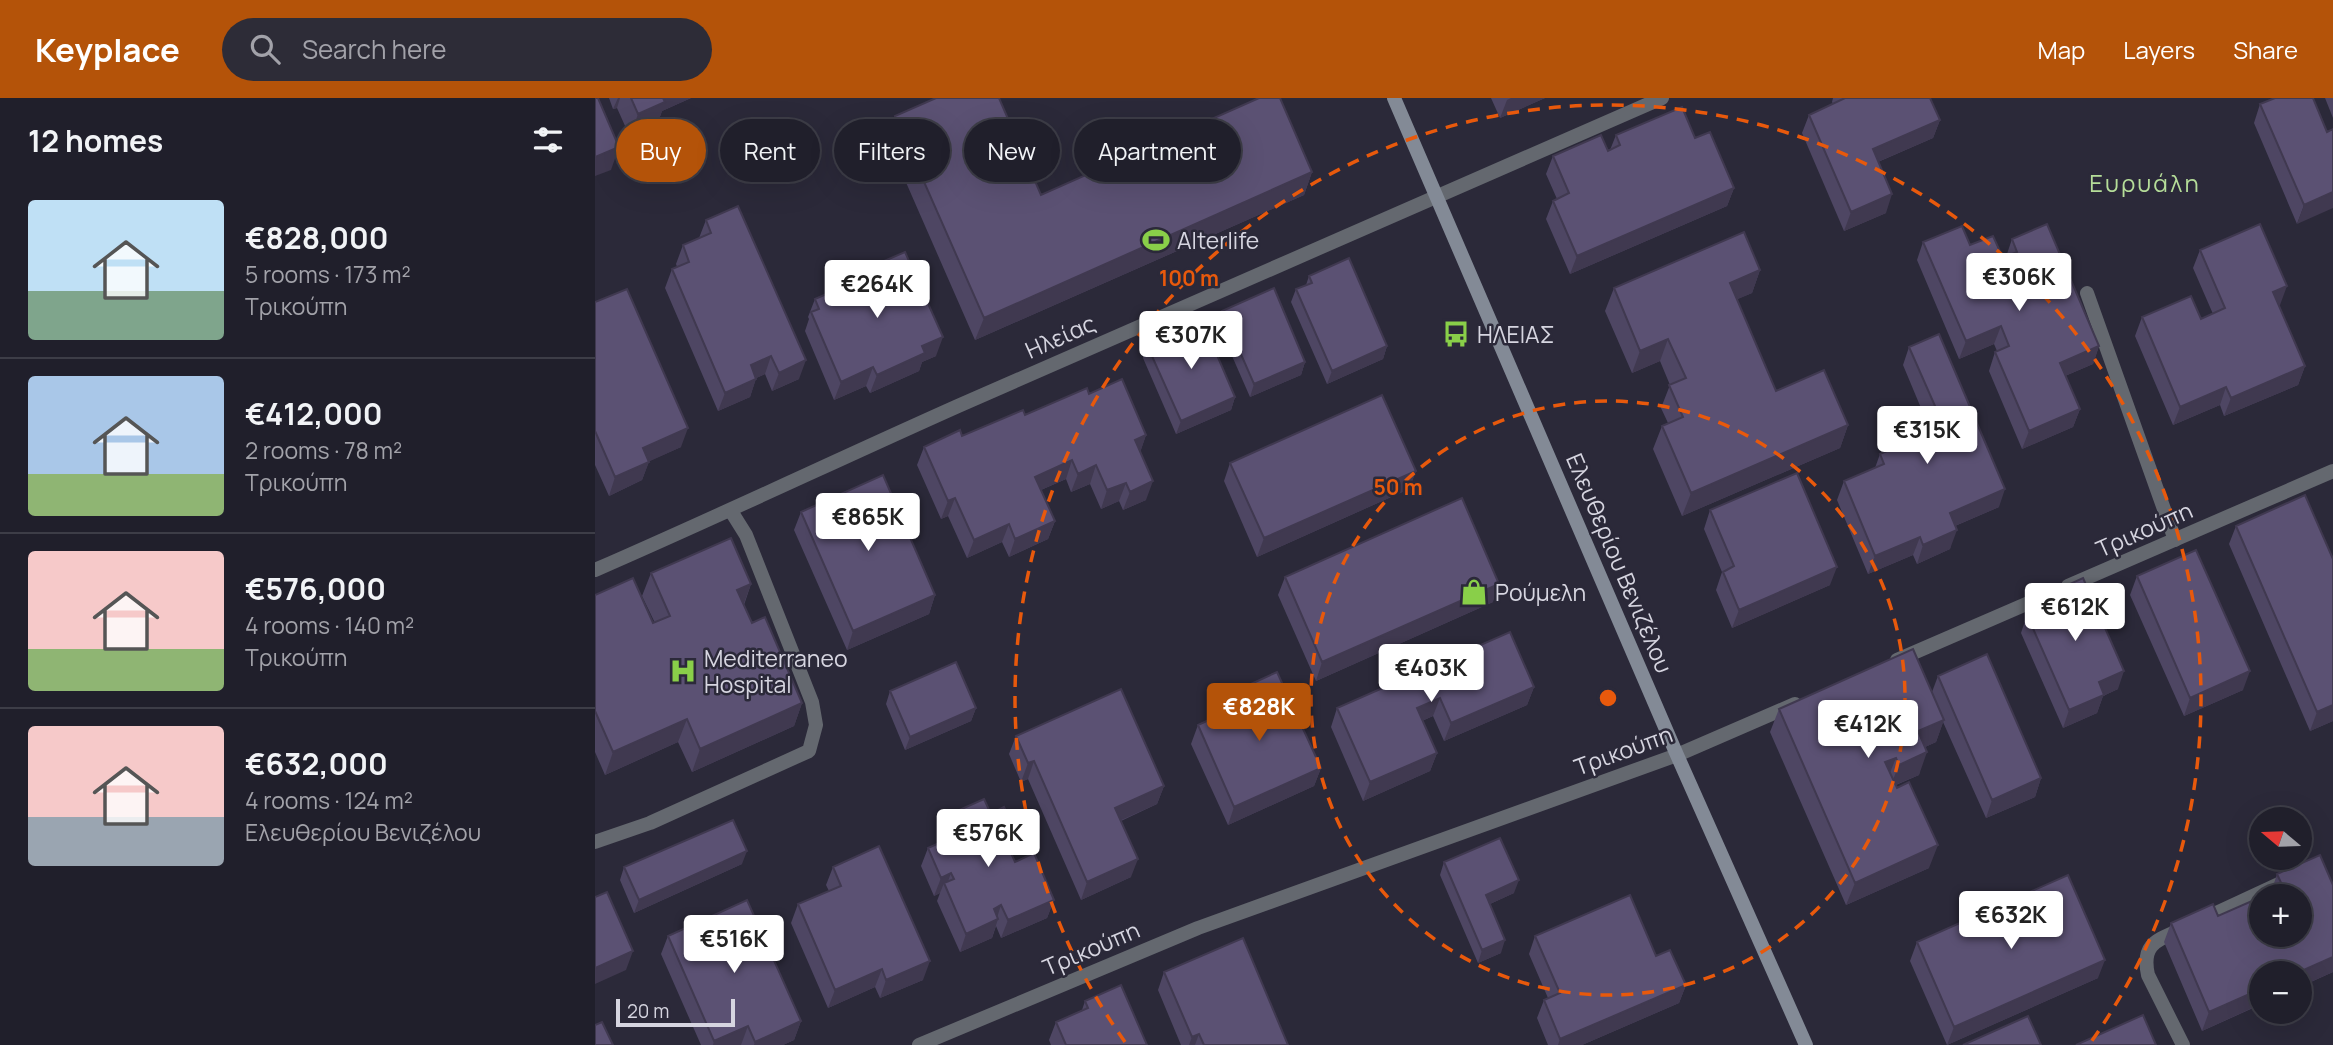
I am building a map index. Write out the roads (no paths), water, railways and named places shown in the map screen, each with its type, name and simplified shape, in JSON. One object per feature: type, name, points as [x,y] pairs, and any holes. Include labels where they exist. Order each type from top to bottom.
[{"type":"street","name":"Ελευθερίου Βενιζέλου","points":[[1394,98],[1677,755],[1807,1045]]},
{"type":"street","name":"Ηλείας","points":[[595,570],[731,511],[916,424],[1662,98]]},
{"type":"street","points":[[2087,293],[2175,540]]},
{"type":"street","name":"Τρικούπη","points":[[1882,666],[2333,471]]},
{"type":"street","points":[[595,842],[650,823],[809,751],[816,725],[812,702],[746,535],[731,511]]},
{"type":"street","name":"Τρικούπη","points":[[919,1045],[1198,928],[1677,755],[1805,700]]},
{"type":"street","points":[[2183,1045],[2148,975],[2146,954],[2153,942],[2285,881]]},
{"type":"place","name":"Alterlife","points":[[1156,240]]},
{"type":"place","name":"ΗΛΕΙΑΣ","points":[[1456,334]]},
{"type":"place","name":"Ρούμελη","points":[[1474,592]]},
{"type":"place","name":"Mediterraneo Hospital","points":[[683,671]]},
{"type":"district","name":"Ευρυάλη","points":[[2145,182]]}]
